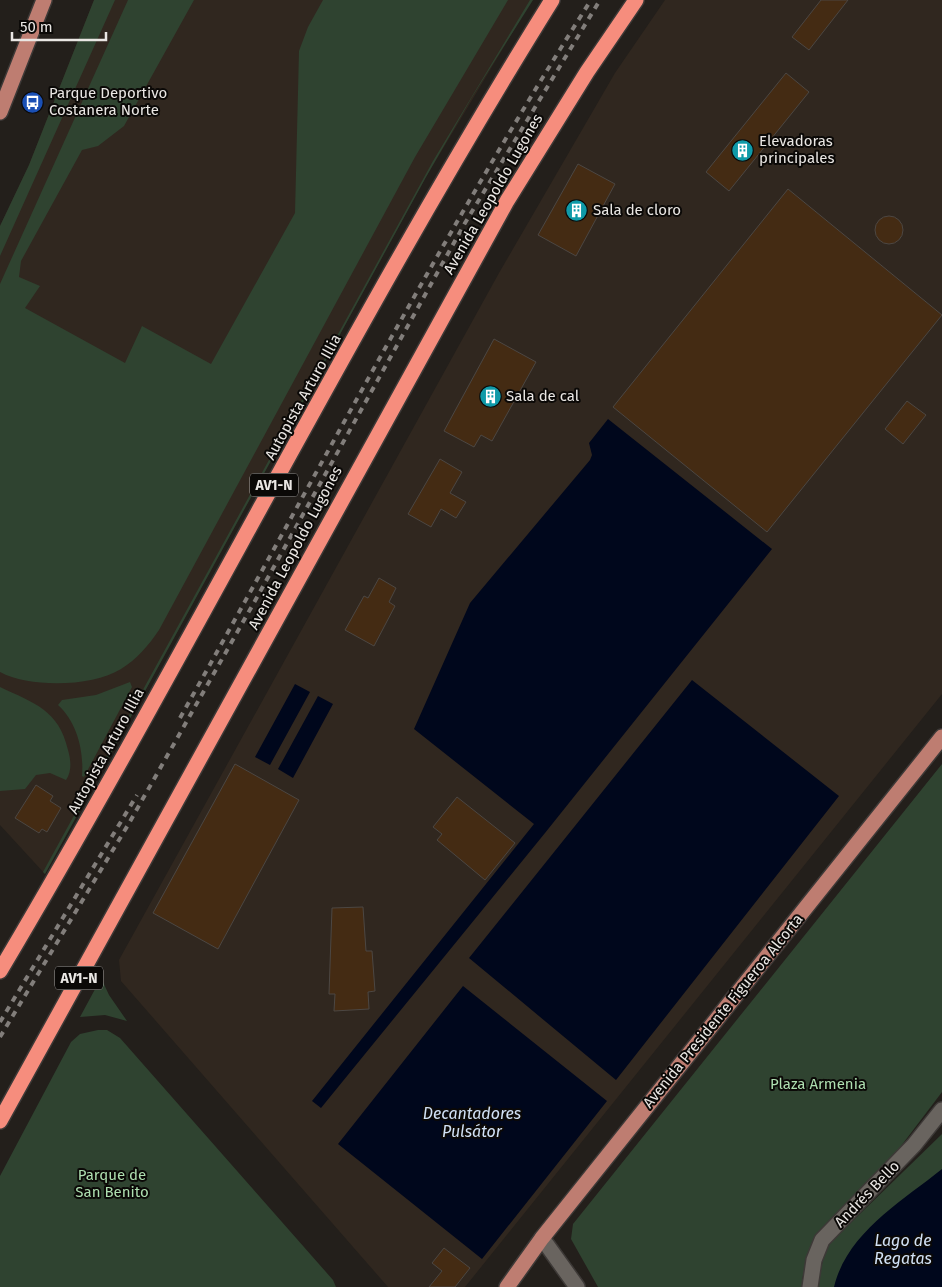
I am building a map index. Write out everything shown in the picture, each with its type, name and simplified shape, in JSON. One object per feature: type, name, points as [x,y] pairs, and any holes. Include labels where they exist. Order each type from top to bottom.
[{"type":"highway","name":"Autopista Arturo Illia","points":[[0,971],[81,832],[496,89],[552,0]]},
{"type":"highway","name":"Avenida Leopoldo Lugones","points":[[0,1122],[507,201],[587,72],[636,0]]},
{"type":"main road","points":[[0,112],[44,0]]},
{"type":"main road","name":"Avenida Presidente Figueroa Alcorta","points":[[507,1287],[542,1238],[942,737]]},
{"type":"street","name":"Andrés Bello","points":[[810,1287],[814,1260],[822,1240],[908,1152],[942,1110]]},
{"type":"street","points":[[542,1238],[577,1287]]},
{"type":"shaded area","points":[[94,0],[532,0],[426,177],[45,874],[0,825],[0,226],[29,165]]},
{"type":"shaded area","points":[[665,0],[942,0],[942,694],[465,1287],[388,1287],[121,981],[119,960],[499,273],[615,73]]},
{"type":"green space","points":[[94,0],[115,0],[0,256],[0,226],[29,165]]},
{"type":"green space","points":[[128,0],[194,0],[124,126],[98,146],[82,150],[21,261],[19,277],[40,286],[25,308],[125,363],[142,326],[211,364],[295,213],[299,51],[308,27],[323,0],[508,0],[415,157],[155,636],[132,661],[109,675],[78,682],[44,683],[27,681],[0,672],[0,284]]},
{"type":"green space","points":[[530,0],[533,0],[472,97],[426,177],[45,874],[43,872],[433,161]]},
{"type":"green space","points":[[130,682],[132,687],[84,777],[82,776],[82,757],[78,738],[70,720],[58,705],[62,700],[96,695]]},
{"type":"green space","points":[[0,687],[43,709],[58,726],[64,736],[70,758],[70,770],[66,780],[50,773],[36,775],[25,789],[0,791]]},
{"type":"green space","name":"Plaza Armenia","points":[[942,764],[942,1092],[895,1154],[816,1234],[802,1279],[802,1287],[598,1287],[571,1239],[573,1224]]},
{"type":"green space","points":[[100,980],[102,980],[109,995],[127,1021],[105,1015],[80,1017]]},
{"type":"green space","name":"Parque de San Benito","points":[[107,1030],[120,1038],[333,1280],[336,1287],[0,1287],[0,1176],[71,1042],[80,1034]]},
{"type":"green space","name":"Lago de Regatas","points":[[942,1134],[942,1287],[818,1287],[824,1253],[831,1242]]},
{"type":"water","points":[[608,419],[772,549],[545,833],[321,1108],[312,1101],[534,824],[414,729],[470,603],[590,460],[592,455],[589,443]]},
{"type":"water","points":[[692,680],[839,796],[616,1080],[469,958]]},
{"type":"water","points":[[295,684],[310,692],[270,765],[255,757]]},
{"type":"water","points":[[318,696],[333,704],[293,778],[278,769]]},
{"type":"water","name":"Decantadores Pulsátor","points":[[463,986],[607,1101],[482,1259],[338,1144]]},
{"type":"water","name":"Lago de Regatas","points":[[942,1169],[942,1287],[834,1287],[841,1268],[851,1250],[863,1235],[893,1207]]},
{"type":"building","points":[[821,0],[848,0],[809,50],[792,37]]},
{"type":"building","name":"Elevadoras principales","points":[[786,73],[809,92],[729,191],[706,172]]},
{"type":"building","name":"Sala de cloro","points":[[578,164],[615,184],[576,256],[538,235]]},
{"type":"building","points":[[788,189],[942,315],[767,532],[613,407]]},
{"type":"building","points":[[889,216],[899,220],[903,230],[899,240],[889,244],[879,240],[875,230],[879,220]]},
{"type":"building","name":"Sala de cal","points":[[494,339],[536,362],[492,441],[481,435],[474,447],[444,431]]},
{"type":"building","points":[[907,401],[926,415],[903,444],[885,429]]},
{"type":"building","points":[[440,459],[462,472],[450,493],[466,502],[456,518],[441,509],[431,527],[408,514]]},
{"type":"building","points":[[379,578],[396,588],[389,602],[395,606],[374,646],[345,630],[364,596],[368,598]]},
{"type":"building","points":[[235,764],[299,800],[218,949],[153,913]]},
{"type":"building","points":[[36,785],[53,796],[50,801],[61,808],[47,832],[42,829],[39,833],[15,818]]},
{"type":"building","points":[[457,797],[515,843],[485,880],[437,840],[442,834],[433,827]]},
{"type":"building","points":[[363,907],[366,951],[372,951],[375,991],[368,992],[369,1009],[334,1011],[335,994],[329,994],[332,908]]},
{"type":"building","points":[[444,1248],[470,1268],[455,1287],[429,1287],[442,1271],[432,1263]]},
{"type":"railway","points":[[180,718],[432,266],[536,88],[591,0]]},
{"type":"railway","points":[[0,1037],[128,825],[465,223],[600,0]]},
{"type":"railway","points":[[0,1022],[137,795]]},
{"type":"place","name":"Parque Deportivo Costanera Norte","points":[[33,102]]},
{"type":"place","name":"Elevadoras principales","points":[[743,150]]},
{"type":"place","name":"Sala de cloro","points":[[577,210]]},
{"type":"place","name":"Sala de cal","points":[[490,396]]}]
